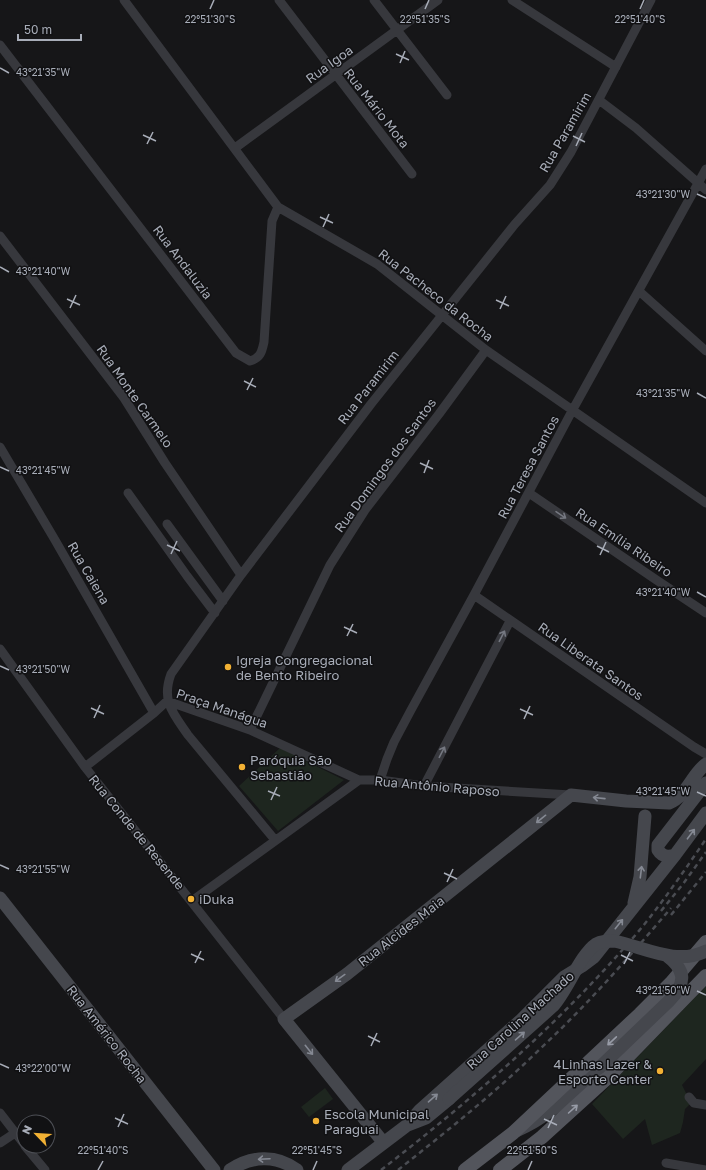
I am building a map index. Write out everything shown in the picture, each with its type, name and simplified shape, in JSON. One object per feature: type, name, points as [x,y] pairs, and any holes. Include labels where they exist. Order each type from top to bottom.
[{"type":"main road","name":"Rua Antônio Raposo","points":[[571,795],[626,801],[641,800],[666,803],[672,802],[680,796],[703,766]]},
{"type":"main road","points":[[675,855],[662,855],[659,852],[658,845],[706,782]]},
{"type":"main road","name":"Rua Alcides Maia","points":[[284,1019],[353,969],[571,795]]},
{"type":"main road","name":"Rua Antônio Raposo","points":[[626,801],[640,809],[656,834],[660,836],[667,832]]},
{"type":"main road","name":"Rua Carolina Machado","points":[[348,1170],[406,1126],[420,1110],[521,1020],[564,976],[594,958],[706,813]]},
{"type":"main road","points":[[631,910],[639,884],[645,816]]},
{"type":"main road","name":"Rua Américo Rocha","points":[[0,898],[214,1170]]},
{"type":"main road","points":[[406,1126],[426,1118],[553,1006],[561,997],[586,954],[595,945],[604,941],[614,941],[666,955],[686,957],[706,952]]},
{"type":"main road","points":[[465,1170],[513,1133],[640,1014],[671,983],[706,942]]},
{"type":"main road","points":[[513,1133],[532,1125],[552,1112],[636,1034],[674,996],[682,981],[681,971],[666,955]]},
{"type":"main road","points":[[500,1170],[542,1137],[606,1078],[657,1028],[706,976]]},
{"type":"main road","points":[[640,1014],[653,1016],[656,1021],[657,1028]]},
{"type":"main road","name":"Rua Conde de Resende","points":[[284,1019],[383,1142]]},
{"type":"main road","points":[[230,1170],[238,1165],[252,1160],[271,1159],[282,1162],[297,1170]]},
{"type":"street","name":"Rua Pacheco da Rocha","points":[[124,0],[278,207],[377,264],[486,350],[706,503]]},
{"type":"street","name":"Rua Mário Mota","points":[[279,0],[412,174]]},
{"type":"street","points":[[374,0],[447,96]]},
{"type":"street","name":"Rua Igoa","points":[[235,148],[438,0]]},
{"type":"street","points":[[512,0],[616,67]]},
{"type":"street","name":"Rua Paramirim","points":[[167,701],[167,684],[171,674],[242,575],[371,404],[441,315],[515,224],[550,185],[571,152],[651,0]]},
{"type":"street","name":"Rua Andaluzia","points":[[0,45],[236,353],[250,361],[260,356],[264,342],[272,221],[278,207]]},
{"type":"street","points":[[599,100],[636,128],[706,190]]},
{"type":"street","name":"Rua Teresa Santos","points":[[380,780],[394,742],[572,411],[706,169]]},
{"type":"street","name":"Rua Monte Carmelo","points":[[0,236],[124,398],[165,463],[242,575]]},
{"type":"street","points":[[639,291],[706,351]]},
{"type":"street","name":"Rua Domingos dos Santos","points":[[250,730],[330,565],[365,510],[486,350]]},
{"type":"street","name":"Rua Caiena","points":[[0,447],[56,540],[154,713]]},
{"type":"street","points":[[128,493],[215,613]]},
{"type":"street","name":"Rua Emília Ribeiro","points":[[529,493],[706,613]]},
{"type":"street","points":[[167,524],[223,601]]},
{"type":"street","name":"Rua Liberata Santos","points":[[474,595],[706,754]]},
{"type":"street","points":[[424,786],[510,621]]},
{"type":"street","name":"Rua Conde de Resende","points":[[0,650],[85,767],[284,1019]]},
{"type":"street","points":[[85,767],[167,701]]},
{"type":"street","name":"Praça Manágua","points":[[167,701],[250,730],[359,780]]},
{"type":"street","name":"Praça Manágua","points":[[167,701],[188,735],[275,840]]},
{"type":"street","points":[[694,747],[703,766]]},
{"type":"street","name":"Rua Antônio Raposo","points":[[192,901],[359,780],[380,780],[424,786],[571,795]]},
{"type":"street","points":[[689,1097],[694,1103],[706,1105]]},
{"type":"street","points":[[0,1113],[14,1133],[0,1143]]},
{"type":"street","points":[[32,1154],[44,1170]]},
{"type":"street","points":[[666,1163],[706,1170]]},
{"type":"shaded area","points":[[280,748],[344,780],[278,831],[239,786]]},
{"type":"shaded area","name":"4Linhas Lazer & Esporte Center","points":[[706,986],[706,1059],[682,1085],[691,1103],[685,1109],[680,1133],[652,1145],[645,1119],[623,1139],[592,1104]]},
{"type":"shaded area","points":[[325,1088],[333,1099],[309,1117],[301,1107]]},
{"type":"railway","points":[[381,1170],[483,1087],[579,997],[647,921],[706,839]]},
{"type":"railway","points":[[661,911],[706,852]]},
{"type":"railway","points":[[671,915],[706,872]]},
{"type":"railway","points":[[398,1170],[489,1096],[524,1064],[608,980],[671,908]]},
{"type":"place","name":"Igreja Congregacional de Bento Ribeiro","points":[[228,667]]},
{"type":"place","name":"Paróquia São Sebastião","points":[[242,767]]},
{"type":"place","name":"iDuka","points":[[191,899]]},
{"type":"place","name":"4Linhas Lazer & Esporte Center","points":[[660,1071]]},
{"type":"place","name":"Escola Municipal Paraguai","points":[[316,1121]]}]
